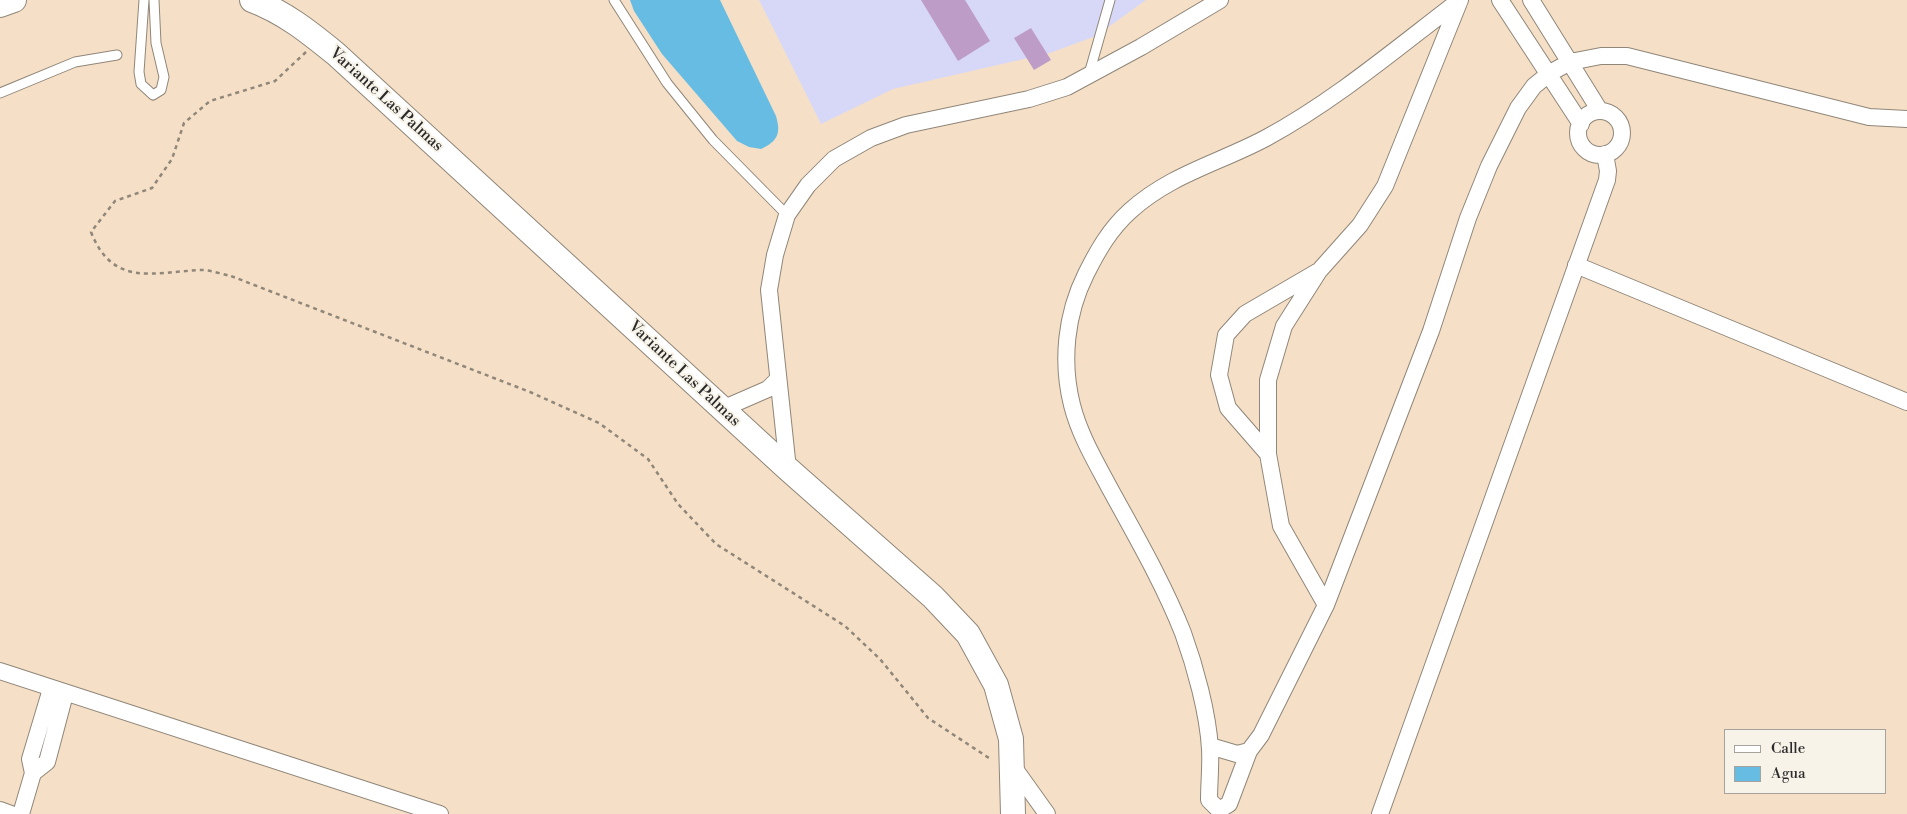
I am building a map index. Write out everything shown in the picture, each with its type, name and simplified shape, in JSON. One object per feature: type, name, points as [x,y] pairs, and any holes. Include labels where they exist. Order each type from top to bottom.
[{"type":"main road","points":[[0,5],[14,0]]},
{"type":"main road","name":"Variante Las Palmas","points":[[252,0],[266,5],[298,23],[319,40],[788,470],[933,597],[968,634],[996,685],[1011,739],[1014,812]]},
{"type":"street","points":[[788,470],[769,290],[774,255],[787,215],[808,185],[834,158],[871,138],[906,125],[1029,99],[1067,87],[1220,0]]},
{"type":"street","points":[[1326,605],[1281,526],[1268,454],[1268,380],[1284,326],[1319,271],[1360,225],[1385,186],[1460,0]]},
{"type":"street","points":[[1460,0],[1310,112],[1266,138],[1184,174],[1154,191],[1111,230],[1080,286],[1067,335],[1067,370],[1072,405],[1086,444],[1167,597],[1183,633],[1193,665],[1210,746],[1209,800],[1219,810],[1229,804],[1249,751],[1261,735],[1326,605],[1397,423],[1431,330],[1468,218],[1489,166],[1518,108],[1534,86],[1550,73],[1570,62],[1601,56],[1627,56],[1869,117],[1907,119]]},
{"type":"street","points":[[1500,0],[1550,73],[1581,124]]},
{"type":"street","points":[[1531,0],[1600,111]]},
{"type":"street","points":[[1600,111],[1614,116],[1622,130],[1618,146],[1605,154],[1597,155],[1583,146],[1578,132],[1588,115],[1600,111]]},
{"type":"street","points":[[1380,814],[1607,180],[1608,170],[1605,154]]},
{"type":"street","points":[[1576,265],[1907,402]]},
{"type":"street","points":[[1268,454],[1228,408],[1219,375],[1226,335],[1245,314],[1319,271]]},
{"type":"street","points":[[722,409],[768,389],[778,379]]},
{"type":"street","points":[[0,671],[440,814]]},
{"type":"street","points":[[21,814],[33,773],[30,759],[38,733],[58,691]]},
{"type":"street","points":[[33,773],[47,762],[54,739],[58,691]]},
{"type":"street","points":[[1210,746],[1237,754],[1249,751]]},
{"type":"street","points":[[1012,769],[1045,813]]},
{"type":"street","points":[[0,810],[11,814]]},
{"type":"street","points":[[1014,812],[1045,813]]},
{"type":"lane","points":[[144,0],[139,72],[141,84],[152,95],[161,90],[164,77],[156,43],[154,0]]},
{"type":"lane","points":[[614,0],[667,83],[713,140],[787,215]]},
{"type":"lane","points":[[1089,76],[1110,0]]},
{"type":"lane","points":[[0,93],[75,62],[117,55]]},
{"type":"path","points":[[319,40],[275,81],[210,101],[184,123],[172,159],[152,188],[114,201],[91,232],[106,260],[118,268],[148,275],[202,270],[231,276],[530,392],[599,423],[648,459],[678,504],[716,544],[845,626],[880,659],[928,718],[1012,769]]},
{"type":"shaded area","points":[[759,0],[1146,0],[1096,36],[1050,53],[893,89],[821,124]]},
{"type":"water","points":[[630,0],[720,0],[776,116],[778,132],[775,140],[761,149],[749,147],[737,141],[662,54],[634,11]]},
{"type":"building","points":[[921,0],[965,0],[990,41],[958,61]]},
{"type":"building","points":[[1031,28],[1051,60],[1034,70],[1014,38]]}]
